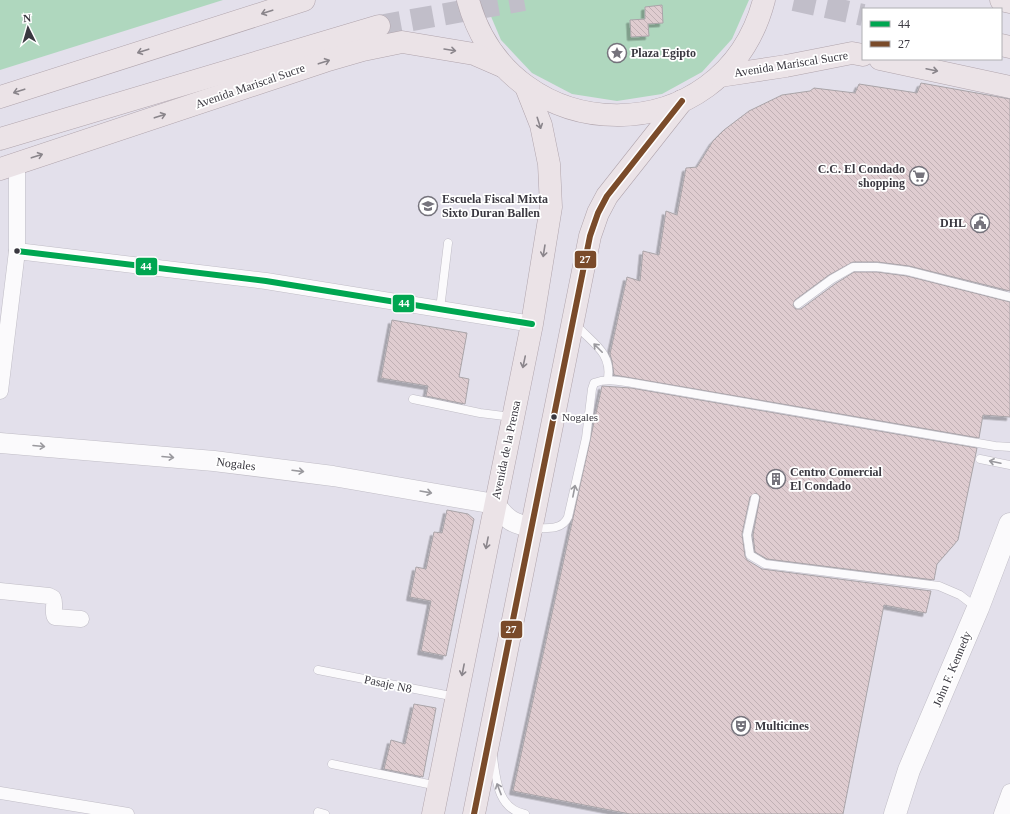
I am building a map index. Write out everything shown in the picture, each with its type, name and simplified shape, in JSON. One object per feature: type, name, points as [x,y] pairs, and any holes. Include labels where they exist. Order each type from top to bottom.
[{"type":"main road","points":[[0,97],[304,0]]},
{"type":"main road","points":[[468,0],[473,19],[486,44],[504,67],[526,87],[554,103],[586,113],[618,116],[651,112],[682,101],[702,90],[720,76],[743,49],[759,18],[764,0]]},
{"type":"main road","points":[[1002,0],[1010,2]]},
{"type":"main road","name":"Avenida Mariscal Sucre","points":[[0,130],[378,21],[0,139]]},
{"type":"main road","name":"Avenida Mariscal Sucre","points":[[8,166],[325,61],[363,50],[402,42],[474,54],[504,67]]},
{"type":"main road","name":"Avenida Mariscal Sucre","points":[[720,76],[786,66],[852,53],[862,55]]},
{"type":"main road","points":[[885,60],[1010,86]]},
{"type":"main road","name":"Avenida de la Prensa","points":[[433,814],[532,324],[551,207],[549,164],[540,125],[526,87]]},
{"type":"main road","points":[[474,814],[533,528],[590,236],[598,213],[607,196],[682,101]]},
{"type":"main road","name":"John F. Kennedy","points":[[895,814],[909,770],[978,608],[1010,524]]},
{"type":"street","points":[[0,390],[17,251],[8,166]]},
{"type":"street","points":[[17,251],[266,281],[532,324]]},
{"type":"street","name":"Nogales","points":[[0,443],[214,461],[333,476],[495,504]]},
{"type":"street","points":[[495,504],[506,518],[518,524],[533,528]]},
{"type":"street","points":[[0,591],[49,596],[55,601],[55,617],[81,619]]},
{"type":"street","points":[[1002,814],[1010,792]]},
{"type":"street","points":[[0,793],[128,814]]},
{"type":"lane","points":[[440,309],[448,243]]},
{"type":"lane","points":[[798,304],[832,279],[853,267],[877,267],[908,271],[1010,297]]},
{"type":"lane","points":[[574,322],[607,357],[610,370],[608,380]]},
{"type":"lane","points":[[533,528],[551,528],[560,526],[568,517],[586,438],[592,389],[594,383],[608,380],[995,446],[1010,447]]},
{"type":"lane","points":[[413,399],[480,413],[513,417]]},
{"type":"lane","points":[[980,459],[1010,466]]},
{"type":"lane","points":[[755,498],[747,535],[750,555],[756,560],[765,564],[804,570],[939,586],[960,595],[978,608]]},
{"type":"lane","name":"Pasaje N8","points":[[318,670],[457,697]]},
{"type":"lane","points":[[490,736],[498,788],[509,808],[525,814]]},
{"type":"lane","points":[[332,764],[438,786]]},
{"type":"green space","points":[[0,0],[223,0],[0,70]]},
{"type":"green space","name":"Plaza Egipto","points":[[484,0],[749,0],[732,39],[702,72],[662,94],[617,101],[572,94],[532,73],[501,40]]},
{"type":"building","points":[[662,5],[663,23],[648,24],[649,36],[631,37],[630,20],[645,19],[645,7]]},
{"type":"building","points":[[921,83],[1010,99],[1010,291],[909,266],[877,262],[853,262],[829,275],[795,300],[793,305],[796,309],[801,309],[854,272],[877,272],[907,276],[1010,302],[1010,417],[983,415],[979,438],[614,375],[610,354],[627,277],[640,281],[643,251],[659,255],[666,211],[677,215],[686,168],[697,167],[713,141],[724,130],[749,111],[782,95],[810,91],[814,88],[855,93],[859,84],[917,93]]},
{"type":"building","points":[[392,320],[467,333],[459,377],[469,379],[465,404],[426,396],[428,386],[381,378]]},
{"type":"building","points":[[602,386],[631,388],[977,448],[958,540],[937,564],[934,580],[767,559],[755,552],[753,535],[760,497],[756,493],[750,497],[742,534],[745,556],[747,560],[762,569],[931,591],[926,613],[884,605],[843,814],[630,814],[513,791]]},
{"type":"building","points":[[447,510],[468,514],[474,519],[446,656],[421,651],[431,601],[410,597],[416,567],[426,569],[434,532],[442,533]]},
{"type":"building","points":[[414,704],[436,708],[423,777],[384,769],[391,740],[405,744]]},
{"type":"tunnel","points":[[379,26],[524,0]]},
{"type":"tunnel","points":[[794,0],[862,15]]},
{"type":"transit line","name":"27","points":[[474,814],[590,236],[598,213],[607,196],[682,101]]},
{"type":"transit line","name":"44","points":[[17,251],[266,281],[532,324]]},
{"type":"place","name":"Plaza Egipto","points":[[617,53]]},
{"type":"place","name":"C.C. El Condado shopping","points":[[919,176]]},
{"type":"place","name":"Escuela Fiscal Mixta Sixto Duran Ballen","points":[[428,206]]},
{"type":"place","name":"DHL","points":[[980,223]]},
{"type":"place","name":"Nogales","points":[[554,417]]},
{"type":"place","name":"Centro Comercial El Condado","points":[[776,479]]},
{"type":"place","name":"Multicines","points":[[741,726]]}]
